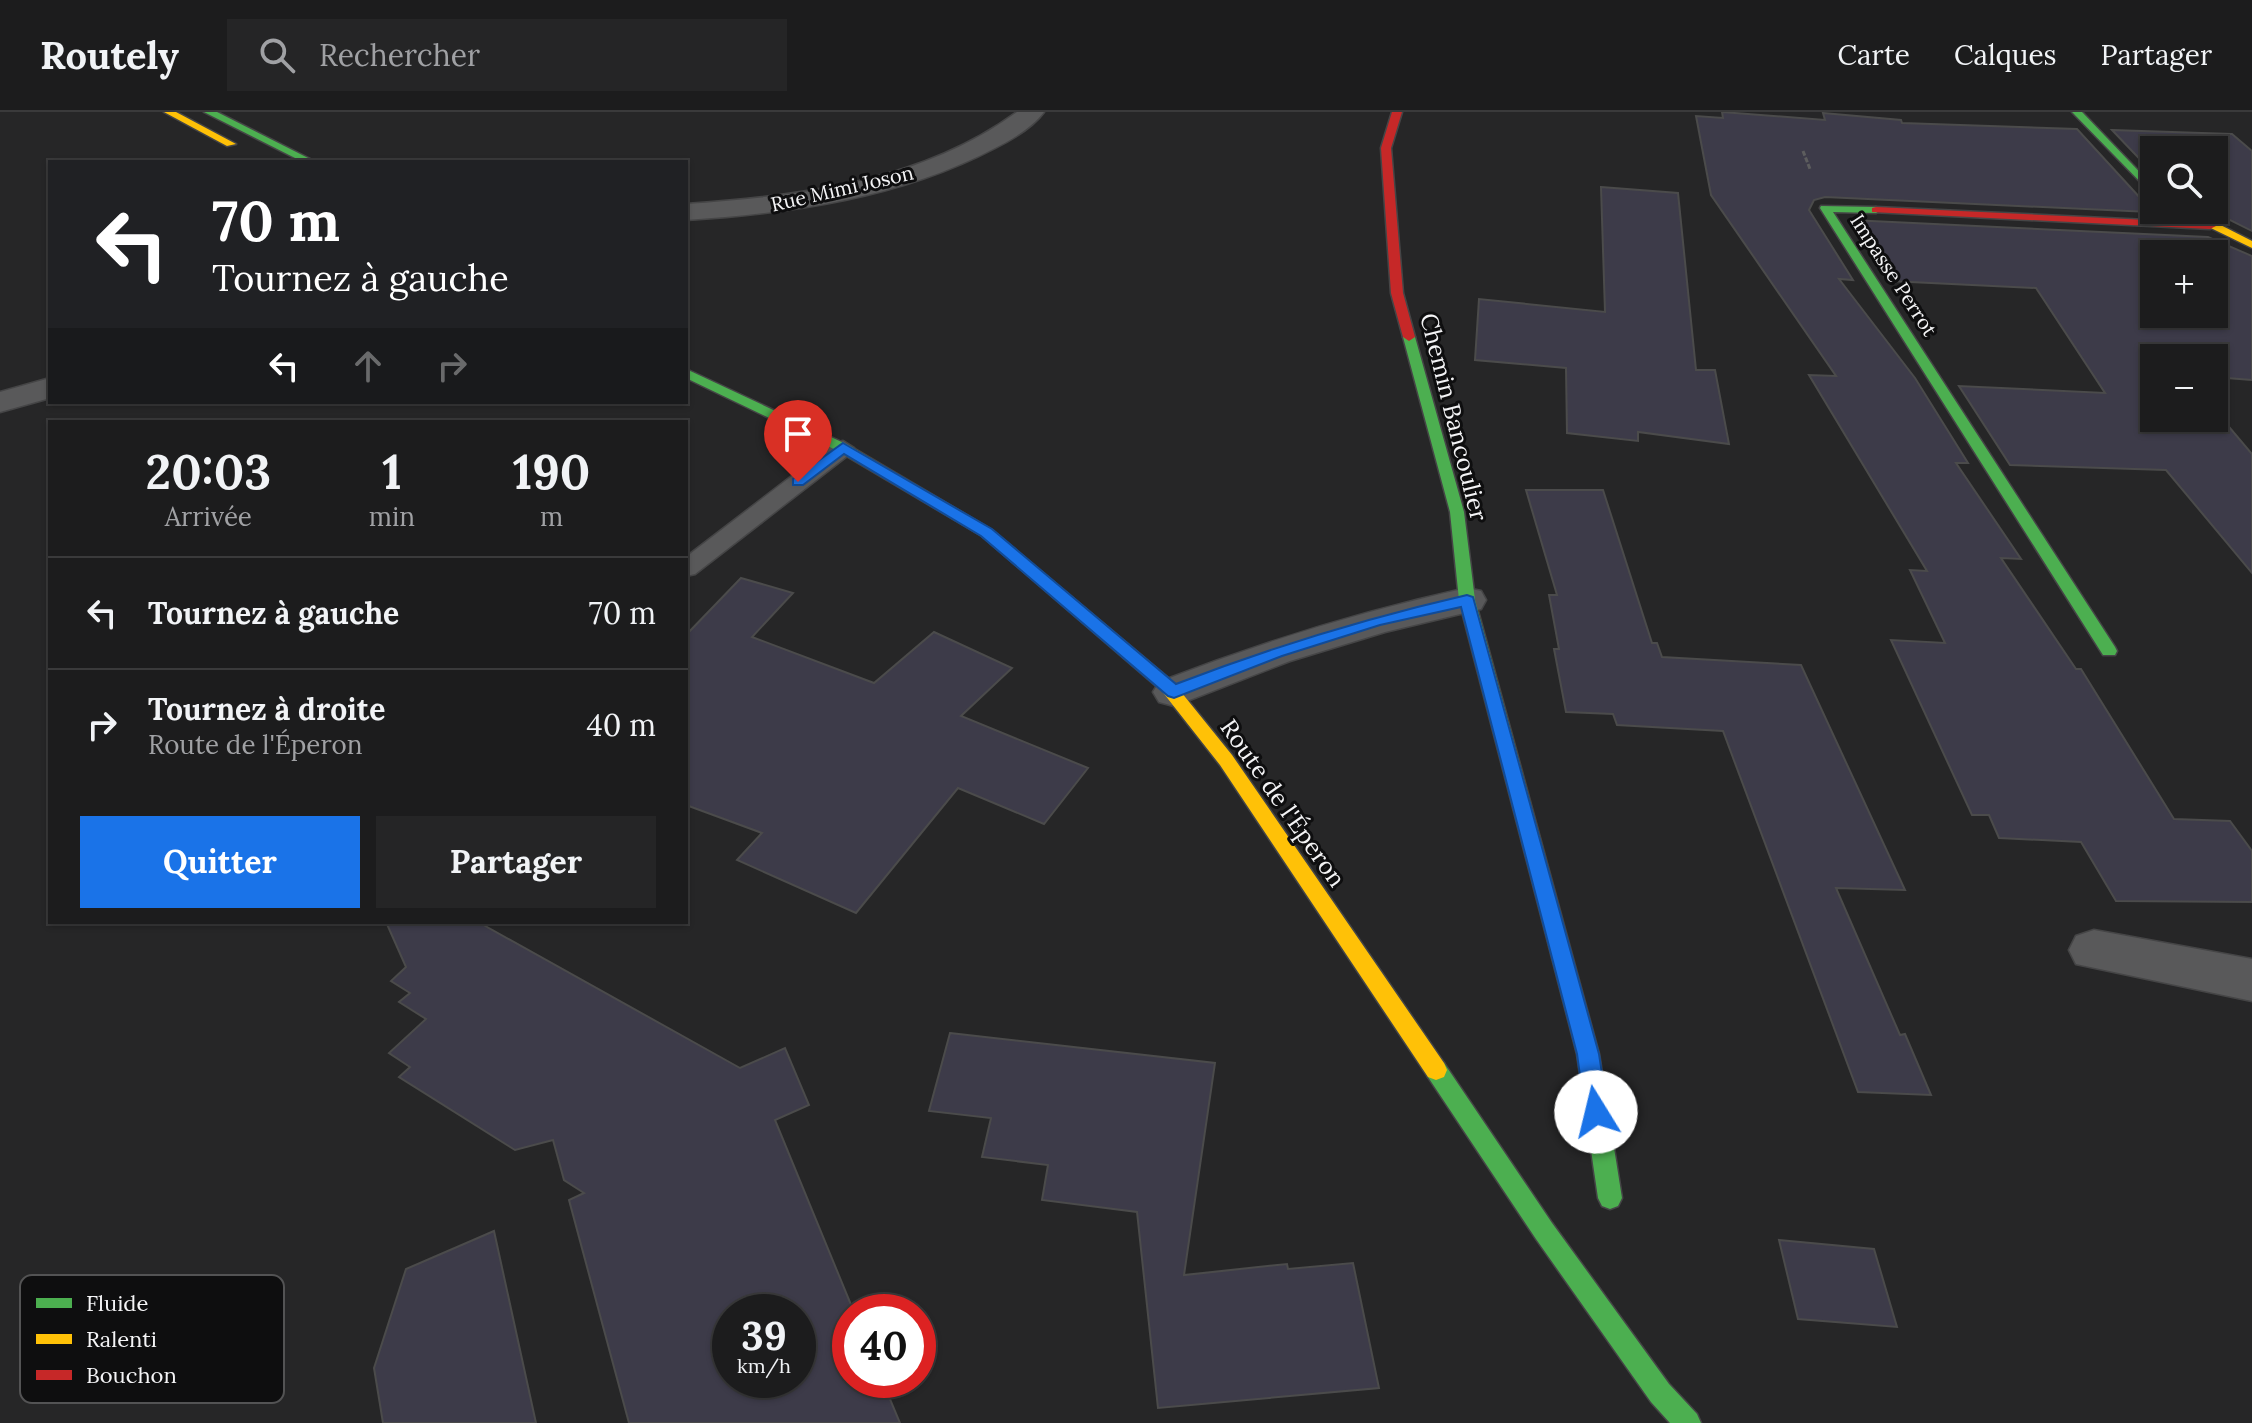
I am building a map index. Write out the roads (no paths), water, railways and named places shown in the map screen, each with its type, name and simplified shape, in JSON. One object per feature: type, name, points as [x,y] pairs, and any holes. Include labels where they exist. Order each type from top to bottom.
[{"type":"street","points":[[169,112],[242,149]]},
{"type":"street","points":[[209,112],[307,160]]},
{"type":"street","name":"Rue Mimi Joson","points":[[688,212],[780,204],[913,174],[994,139],[1032,112]]},
{"type":"street","name":"Chemin Bancoulier","points":[[1397,112],[1386,148],[1397,293],[1457,512],[1467,600],[1588,1054],[1610,1198]]},
{"type":"street","points":[[2077,112],[2140,178]]},
{"type":"street","name":"Impasse Perrot","points":[[2109,651],[1825,208],[2215,228]]},
{"type":"street","points":[[2208,224],[2252,245]]},
{"type":"street","points":[[2215,228],[2252,233]]},
{"type":"street","name":"Route de l'Éperon","points":[[688,374],[843,448],[987,533],[1174,692],[1226,760],[1544,1231],[1660,1393],[1688,1423]]},
{"type":"street","points":[[0,402],[48,389]]},
{"type":"street","points":[[1174,692],[1290,647],[1377,621],[1467,600]]},
{"type":"street","points":[[2094,950],[2252,980]]},
{"type":"lane","points":[[688,567],[843,448]]}]
